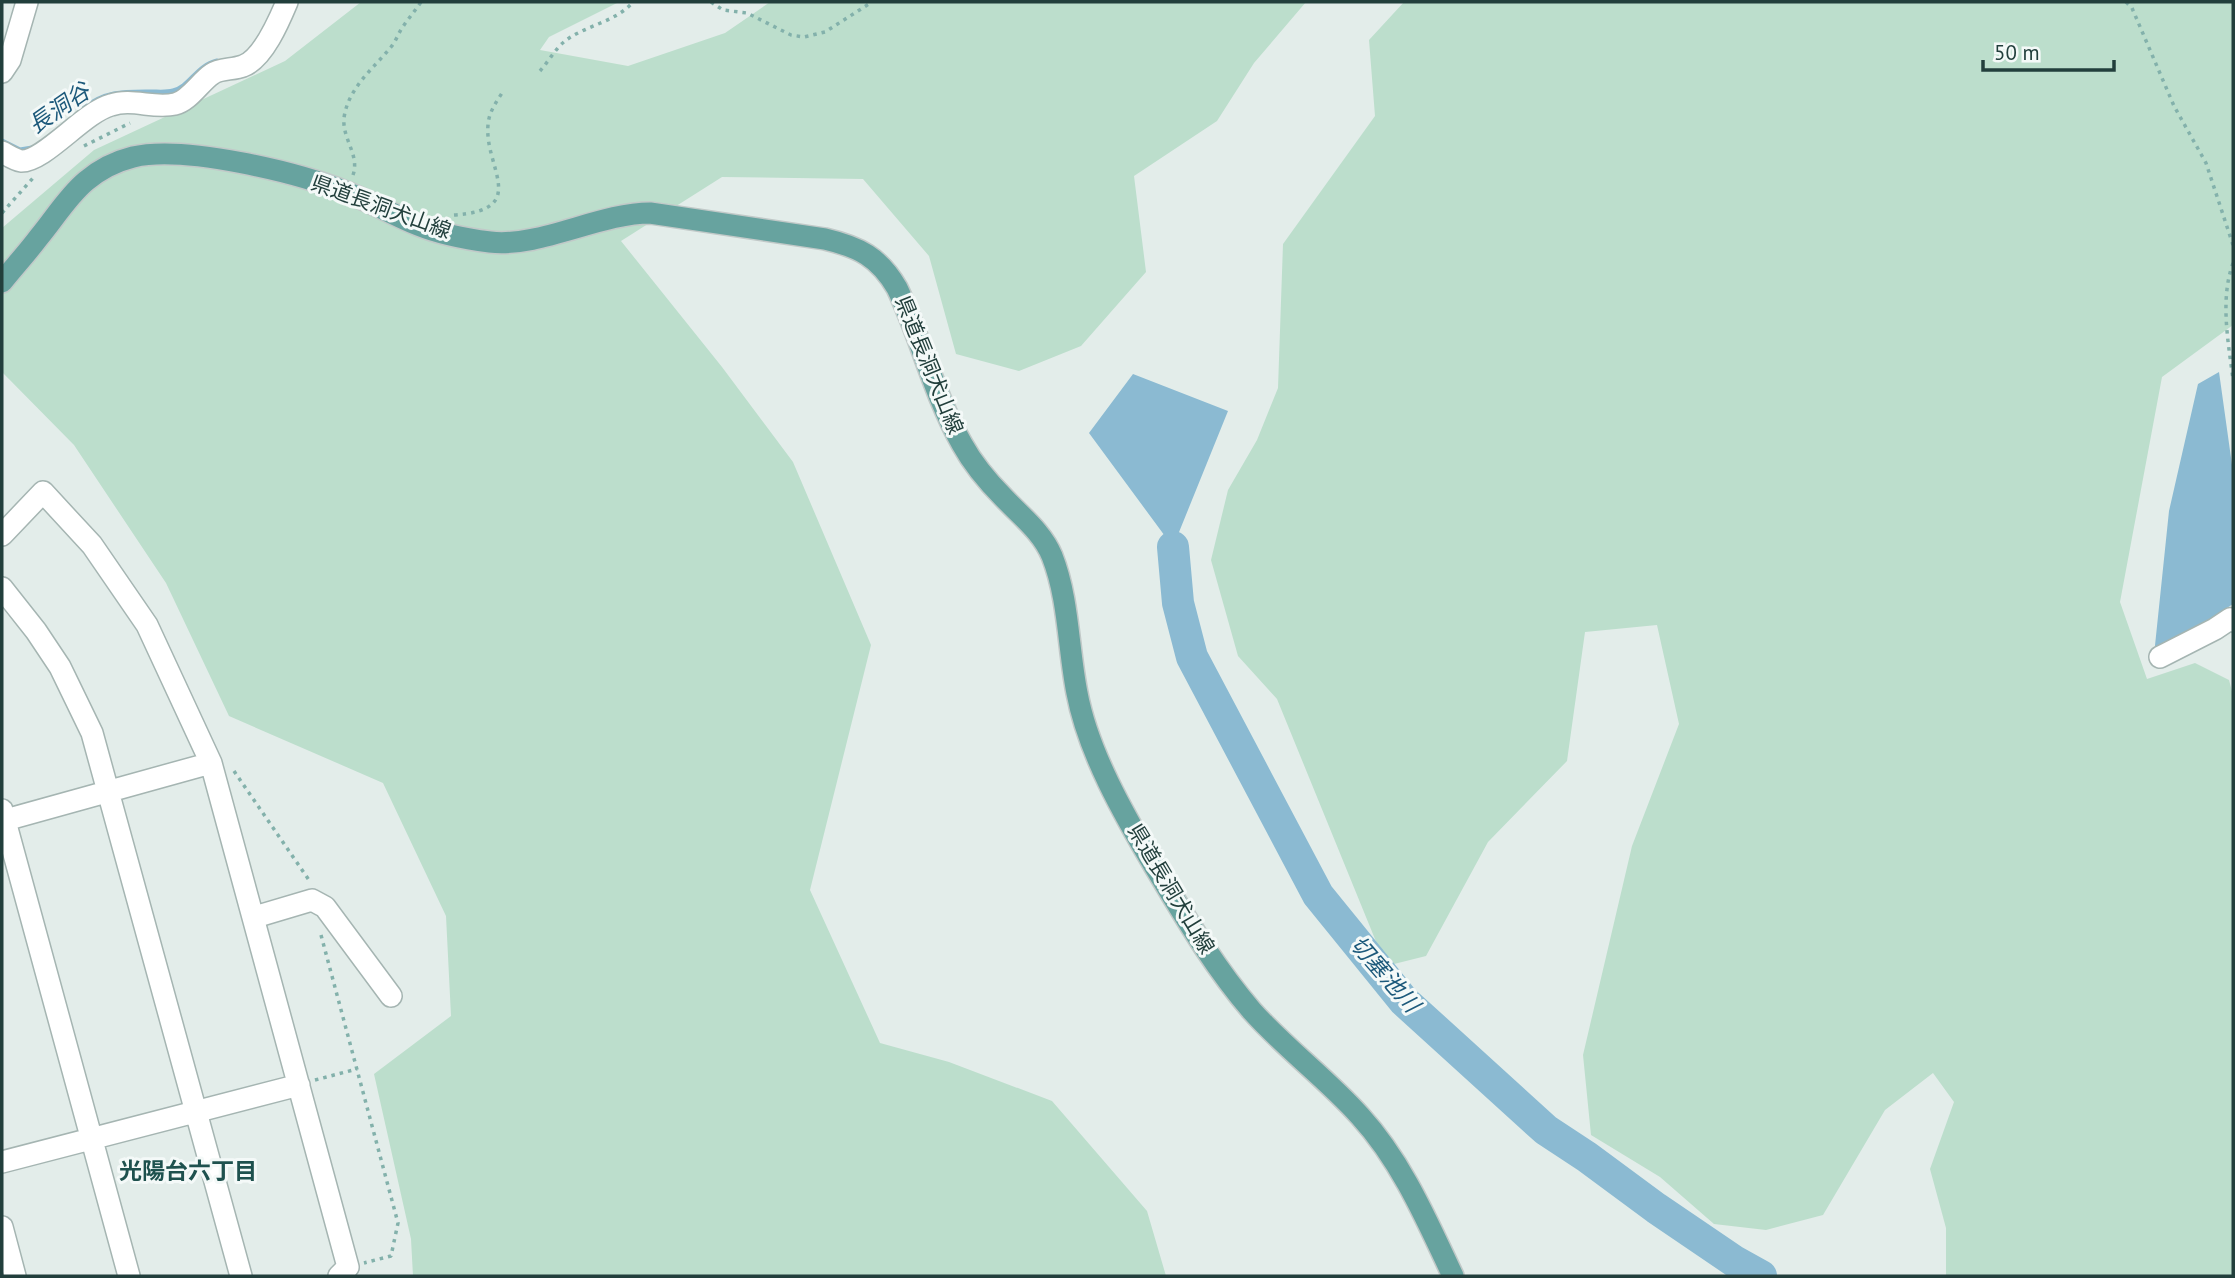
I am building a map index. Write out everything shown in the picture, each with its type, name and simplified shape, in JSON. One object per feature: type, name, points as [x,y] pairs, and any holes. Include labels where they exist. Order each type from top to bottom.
[{"type":"main road","name":"県道長洞犬山線","points":[[2,282],[71,195],[87,180],[103,169],[132,157],[163,153],[246,164],[313,180],[428,229],[497,243],[522,241],[630,215],[650,213],[825,239],[860,250],[880,264],[893,280],[961,443],[979,470],[1037,531],[1050,553],[1061,586],[1076,692],[1087,734],[1145,850],[1203,947],[1228,982],[1255,1013],[1361,1117],[1390,1156],[1417,1200],[1453,1276]]},
{"type":"street","points":[[2,72],[10,61],[27,2]]},
{"type":"street","points":[[2,152],[19,161],[33,159],[95,112],[111,104],[138,102],[172,105],[181,102],[216,71],[234,69],[256,59],[287,2]]},
{"type":"street","points":[[2,535],[43,492],[92,545],[147,625],[211,763],[299,1085],[344,1272]]},
{"type":"street","points":[[2,588],[60,667],[76,695],[92,733],[241,1276]]},
{"type":"street","points":[[2160,657],[2230,619],[2233,621]]},
{"type":"street","points":[[129,1276],[3,817],[110,793],[211,763]]},
{"type":"street","points":[[255,917],[312,900],[325,907],[391,996]]},
{"type":"street","points":[[2,1162],[299,1085]]},
{"type":"street","points":[[2,1227],[15,1276]]},
{"type":"path","points":[[346,192],[355,169],[355,157],[344,130],[346,109],[356,86],[394,43],[421,2]]},
{"type":"path","points":[[540,71],[564,42],[595,24],[617,16],[633,2]]},
{"type":"path","points":[[711,2],[723,10],[747,13],[790,35],[804,37],[825,32],[872,2]]},
{"type":"path","points":[[2126,2],[2132,8],[2180,117],[2206,163],[2233,245]]},
{"type":"path","points":[[450,215],[472,214],[493,204],[498,179],[488,139],[488,127],[493,106],[505,90]]},
{"type":"path","points":[[82,148],[132,123]]},
{"type":"path","points":[[2,213],[35,177]]},
{"type":"path","points":[[2233,263],[2227,279],[2225,306],[2233,379]]},
{"type":"path","points":[[211,763],[234,772],[323,900],[312,900],[398,1223],[391,1256],[344,1272]]},
{"type":"path","points":[[299,1085],[356,1069]]},
{"type":"green space","points":[[361,2],[619,2],[549,37],[540,50],[628,66],[725,33],[770,2],[1306,2],[1254,63],[1217,121],[1134,176],[1146,272],[1081,346],[1019,371],[956,354],[929,256],[863,179],[722,177],[621,241],[722,367],[793,462],[871,645],[810,890],[880,1043],[949,1062],[1052,1101],[1147,1211],[1166,1276],[413,1276],[411,1239],[374,1074],[451,1016],[446,916],[383,783],[229,716],[166,583],[74,445],[2,372],[2,228],[94,150],[285,61]]},
{"type":"green space","points":[[1404,2],[2233,2],[2233,325],[2162,377],[2120,602],[2147,679],[2195,663],[2229,680],[2233,695],[2233,1276],[1946,1276],[1946,1228],[1930,1169],[1954,1102],[1933,1073],[1885,1110],[1823,1215],[1766,1230],[1714,1224],[1660,1177],[1591,1135],[1583,1055],[1632,846],[1679,724],[1657,625],[1585,632],[1567,761],[1488,842],[1426,956],[1386,966],[1277,699],[1238,656],[1211,560],[1228,490],[1257,440],[1278,388],[1283,244],[1375,116],[1369,40]]},
{"type":"water","points":[[2219,372],[2233,472],[2233,604],[2154,655],[2169,511],[2198,384]]},
{"type":"water","points":[[1133,374],[1228,411],[1173,547],[1089,433]]},
{"type":"waterway","name":"長洞谷","points":[[84,108],[100,98],[116,94],[179,89],[204,67],[217,61]]},
{"type":"waterway","name":"長洞谷","points":[[2,141],[20,150],[32,148]]},
{"type":"waterway","name":"切塞池川","points":[[1173,547],[1178,603],[1192,657],[1318,895],[1404,1001],[1546,1130],[1734,1261],[1761,1276]]},
{"type":"district","name":"光陽台六丁目","points":[[188,1171]]}]
